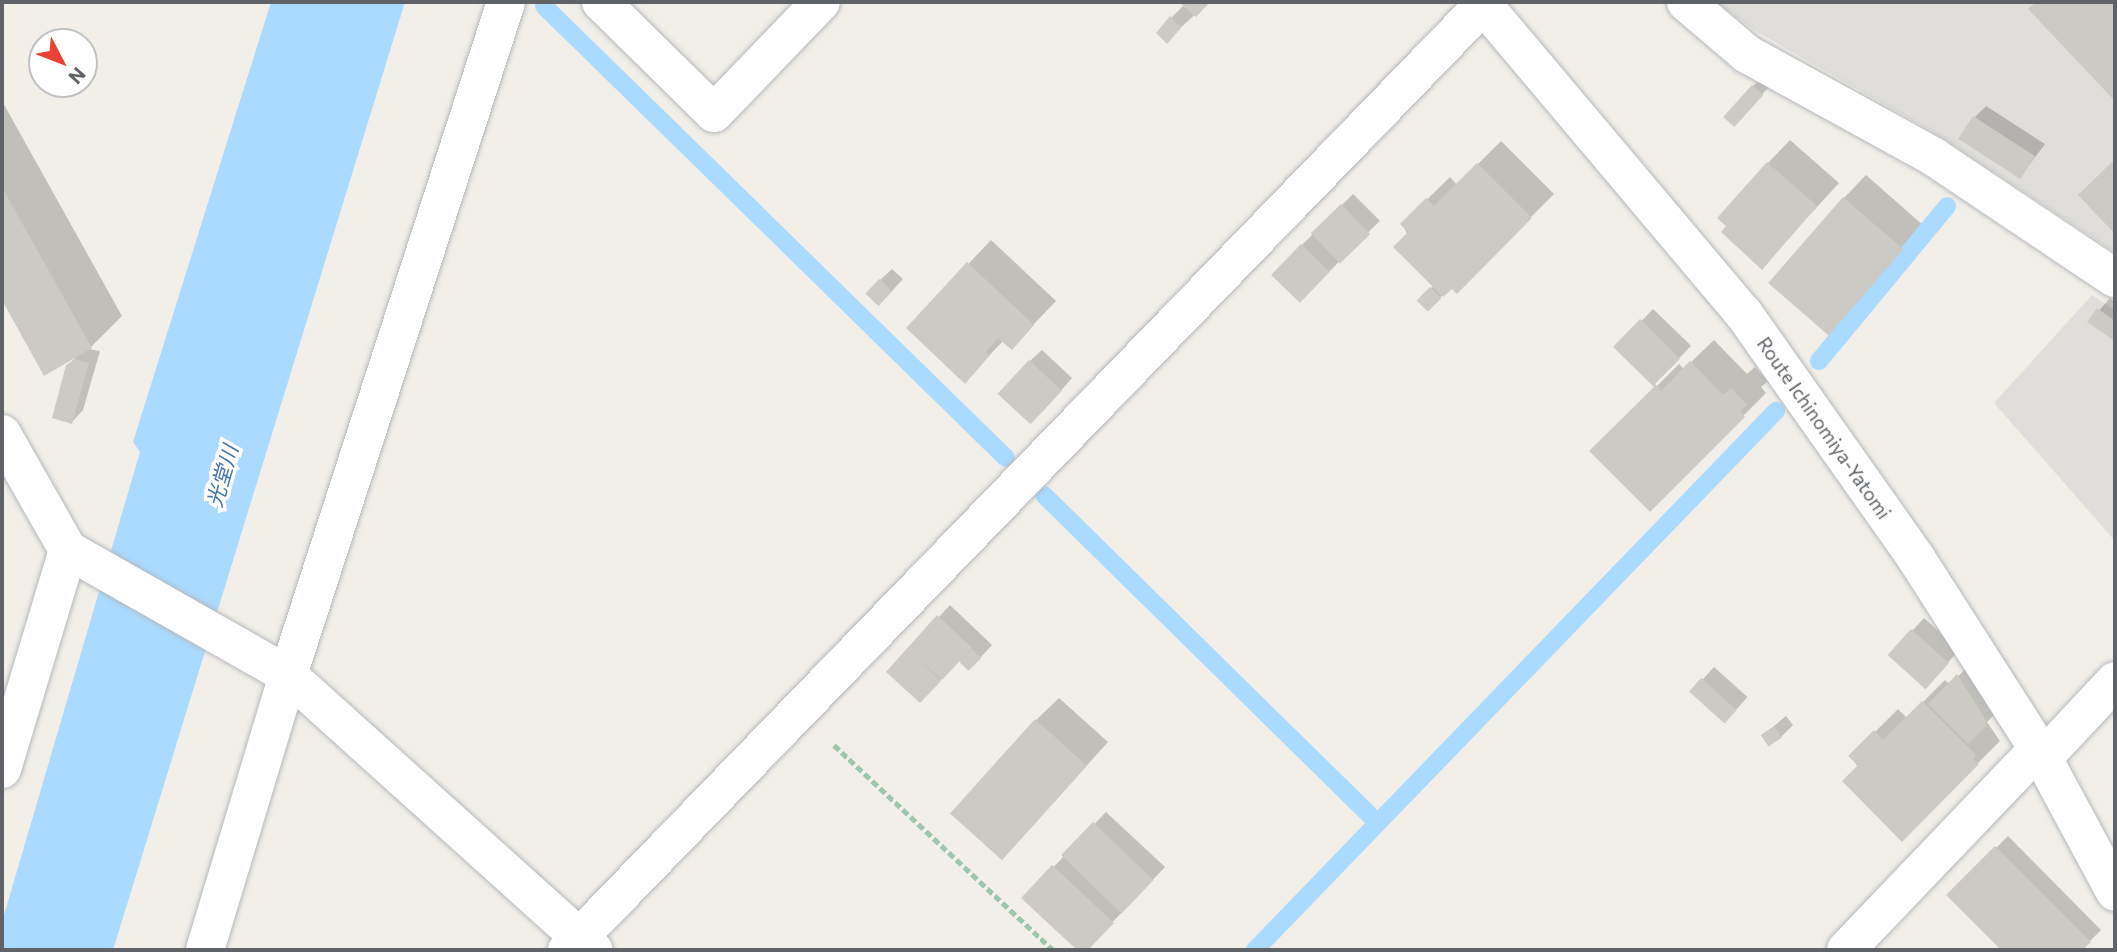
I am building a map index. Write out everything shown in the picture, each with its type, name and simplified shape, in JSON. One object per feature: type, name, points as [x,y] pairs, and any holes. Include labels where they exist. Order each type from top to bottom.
[{"type":"street","points":[[205,950],[288,675],[506,2]]},
{"type":"street","points":[[601,2],[714,113],[821,2]]},
{"type":"street","points":[[1686,2],[1747,54],[1934,158],[2115,278]]},
{"type":"street","points":[[2,434],[72,552],[288,675],[579,946],[799,712],[1484,3]]},
{"type":"street","name":"Route Ichinomiya-Yatomi","points":[[1484,3],[1744,314],[1916,558],[2041,754],[2115,892]]},
{"type":"street","points":[[2,769],[72,552]]},
{"type":"street","points":[[1846,950],[2115,681]]},
{"type":"path","points":[[799,712],[1053,950]]},
{"type":"shaded area","points":[[1716,2],[2115,2],[2115,252],[1933,132],[1754,30]]},
{"type":"shaded area","points":[[2092,295],[2115,310],[2115,541],[1994,403]]},
{"type":"water","name":"光堂川","points":[[271,2],[405,2],[113,950],[2,950],[2,922],[140,452],[133,442]]},
{"type":"building","points":[[1179,2],[1210,2],[1196,17]]},
{"type":"building","points":[[2036,2],[2115,2],[2115,101],[2028,9]]},
{"type":"building","points":[[1170,16],[1181,28],[1167,44],[1156,33]]},
{"type":"building","points":[[1752,85],[1763,95],[1734,127],[1723,117]]},
{"type":"building","points":[[1973,116],[2035,156],[2020,179],[1958,139]]},
{"type":"building","points":[[2115,159],[2115,234],[2078,195]]},
{"type":"building","points":[[1767,162],[1817,206],[1762,270],[1721,232],[1726,226],[1717,218]]},
{"type":"building","points":[[1477,163],[1532,218],[1457,294],[1452,289],[1443,297],[1393,247],[1408,232],[1400,224],[1426,198],[1434,206]]},
{"type":"building","points":[[2,187],[92,348],[44,376],[2,300]]},
{"type":"building","points":[[1843,197],[1903,249],[1829,336],[1768,283]]},
{"type":"building","points":[[1341,204],[1370,234],[1340,263],[1311,233]]},
{"type":"building","points":[[1301,244],[1330,272],[1300,303],[1271,275]]},
{"type":"building","points":[[967,262],[1034,325],[1012,350],[998,338],[986,352],[990,355],[965,384],[906,328]]},
{"type":"building","points":[[879,279],[892,291],[879,306],[865,294]]},
{"type":"building","points":[[1430,287],[1441,298],[1428,312],[1417,300]]},
{"type":"building","points":[[2097,308],[2115,321],[2115,341],[2087,322]]},
{"type":"building","points":[[1640,319],[1680,359],[1655,384],[1661,391],[1690,361],[1723,395],[1731,388],[1747,405],[1740,411],[1745,417],[1650,512],[1589,451],[1654,387],[1613,347]]},
{"type":"building","points":[[76,359],[89,363],[72,424],[52,418],[66,365]]},
{"type":"building","points":[[1029,360],[1062,391],[1031,424],[998,394]]},
{"type":"building","points":[[937,615],[972,648],[942,680],[914,655],[941,681],[920,703],[886,672]]},
{"type":"building","points":[[1911,629],[1949,663],[1925,689],[1888,655]]},
{"type":"building","points":[[972,649],[981,658],[968,671],[959,662]]},
{"type":"building","points":[[1957,674],[1988,724],[1968,744],[1928,704]]},
{"type":"building","points":[[1701,678],[1737,710],[1725,723],[1689,691]]},
{"type":"building","points":[[1922,701],[1976,755],[1973,759],[1979,764],[1902,842],[1842,781],[1858,765],[1848,756],[1874,730],[1883,740]]},
{"type":"building","points":[[1035,719],[1087,766],[1002,860],[950,813]]},
{"type":"building","points":[[1774,726],[1782,738],[1769,747],[1761,735]]},
{"type":"building","points":[[1093,822],[1153,880],[1121,913],[1061,855]]},
{"type":"building","points":[[1995,846],[2091,942],[2083,950],[2001,950],[1946,895]]},
{"type":"building","points":[[1052,865],[1114,923],[1088,950],[1077,950],[1021,898]]},
{"type":"waterway","points":[[544,6],[1006,458]]},
{"type":"waterway","points":[[1819,361],[1947,206]]},
{"type":"waterway","points":[[1255,950],[1776,411]]},
{"type":"waterway","points":[[1044,495],[1378,823]]}]
